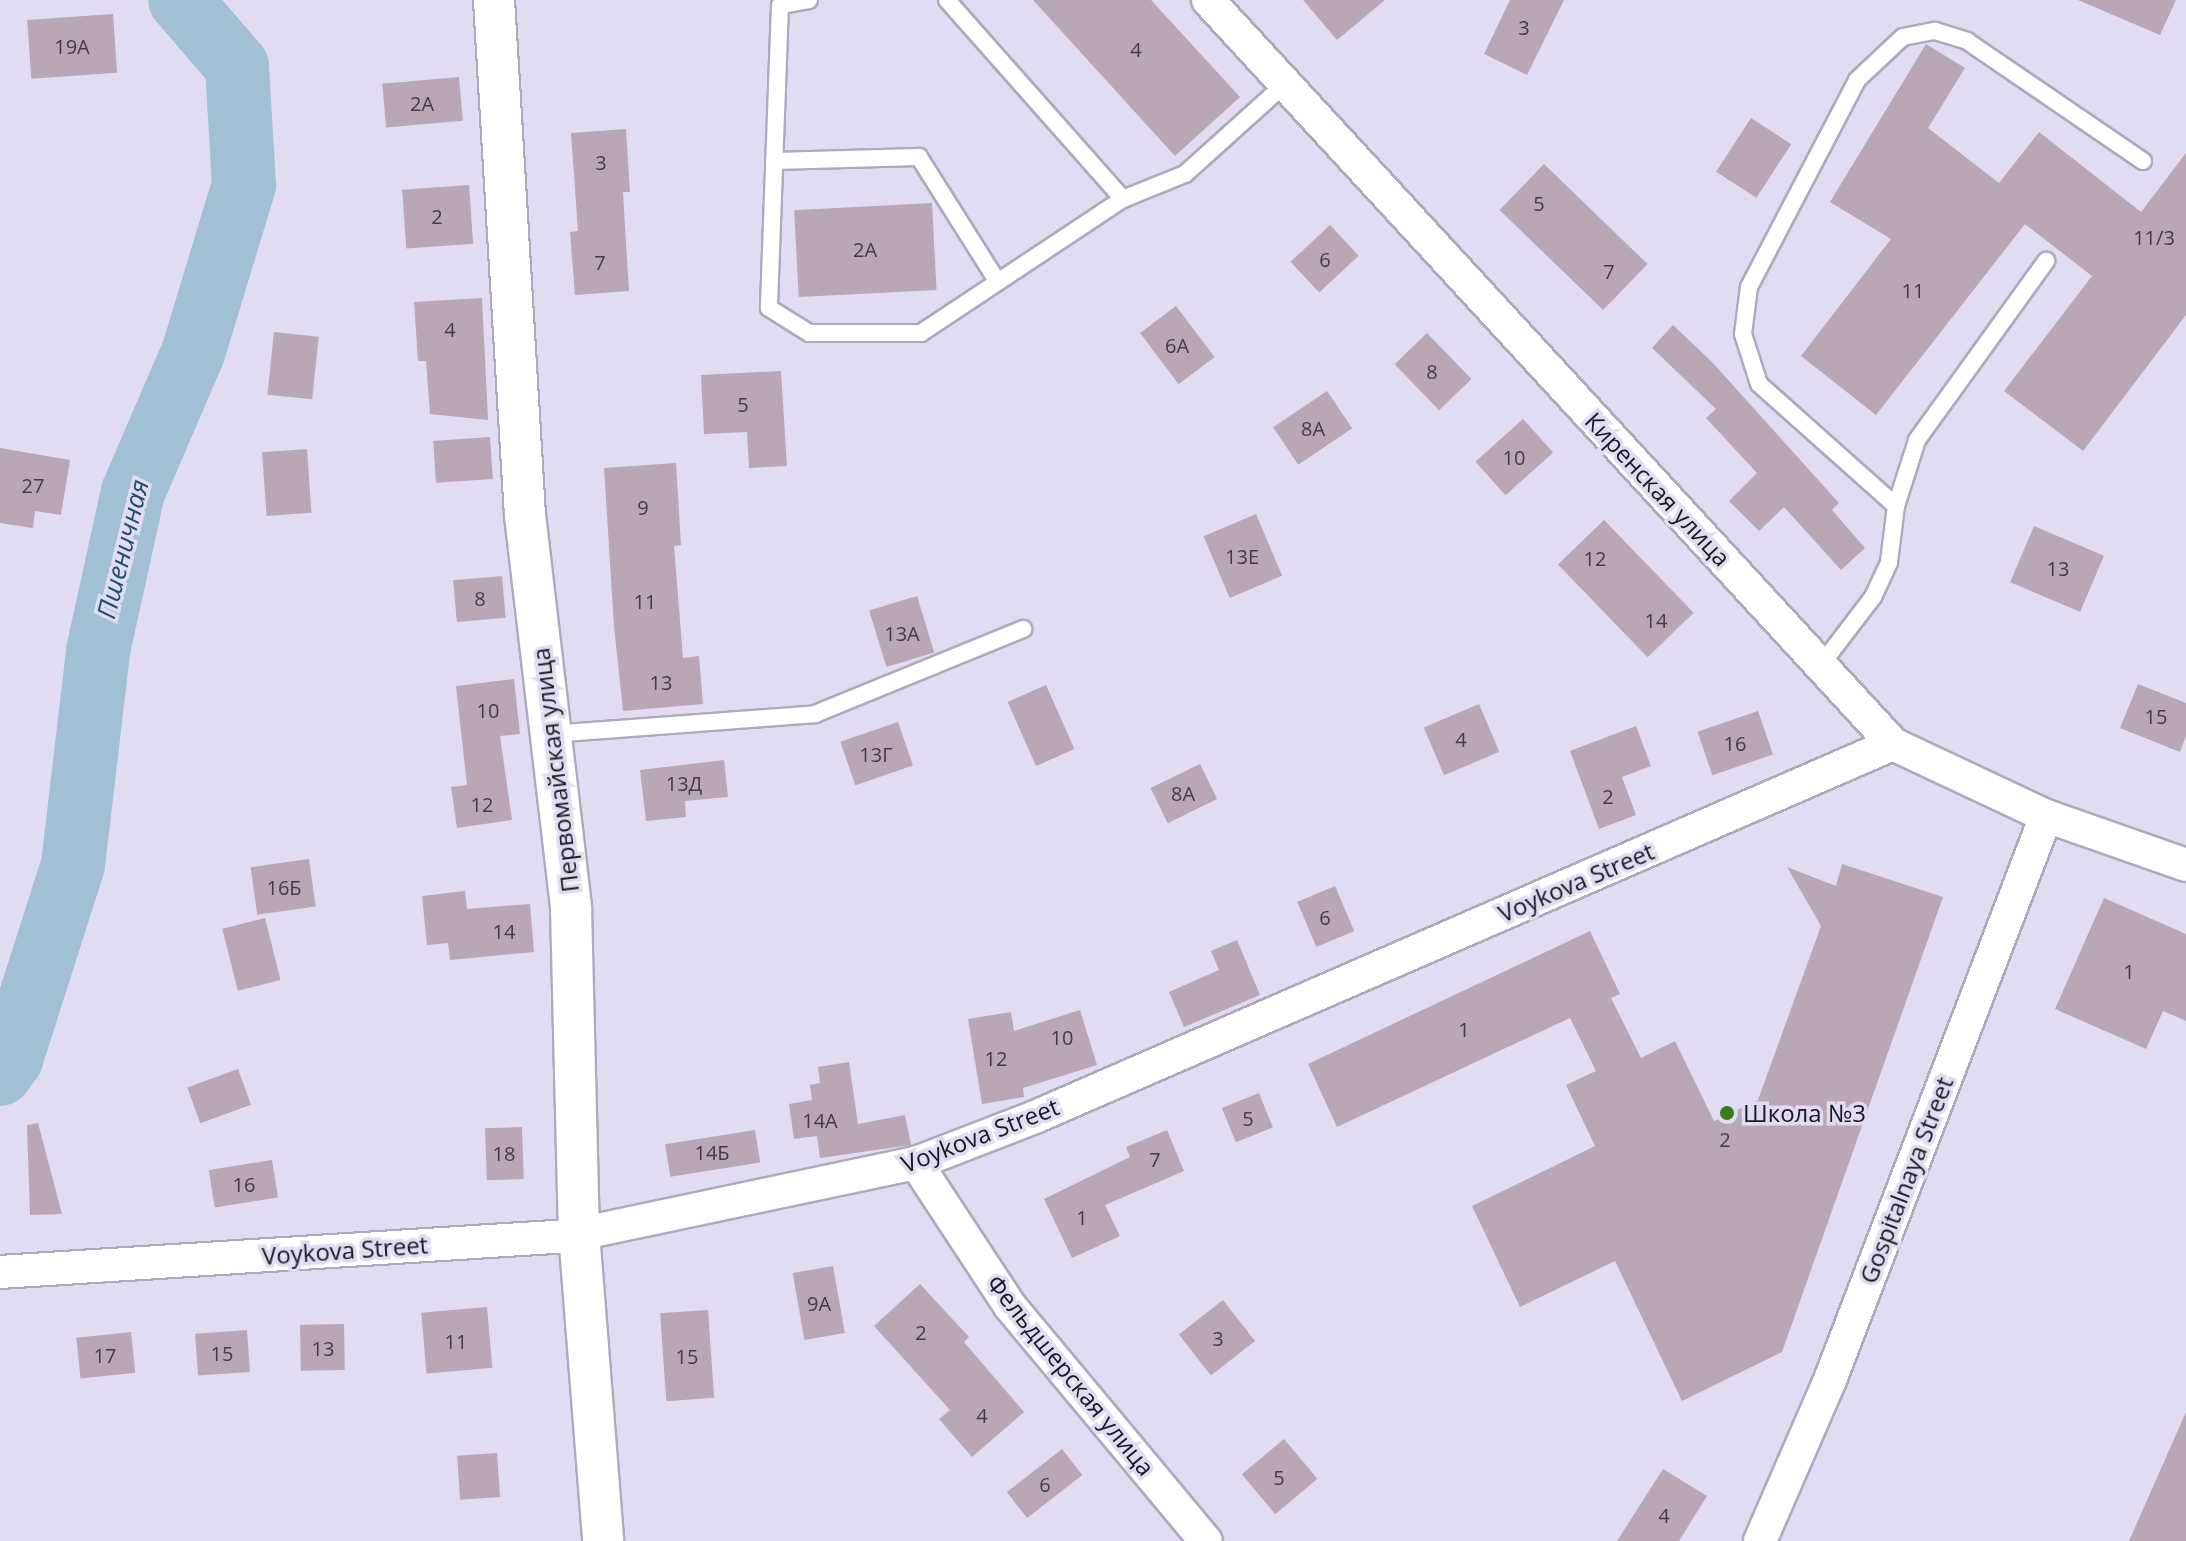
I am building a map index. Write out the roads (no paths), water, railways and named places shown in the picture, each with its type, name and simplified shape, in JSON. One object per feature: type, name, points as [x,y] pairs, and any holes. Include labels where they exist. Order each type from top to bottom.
[{"type":"street","name":"Первомайская улица","points":[[494,0],[525,515],[571,908],[579,1233],[603,1541]]},
{"type":"street","name":"Киренская улица","points":[[1208,0],[1893,744],[2046,816],[2186,865]]},
{"type":"street","name":"Voykova Street","points":[[0,1272],[579,1233],[916,1163],[1035,1117],[1893,744]]},
{"type":"street","name":"Gospitalnaya Street","points":[[1760,1541],[1830,1380],[2046,816]]},
{"type":"street","name":"Фельдшерская улица","points":[[916,1163],[1010,1306],[1206,1541]]},
{"type":"lane","points":[[809,0],[780,5],[769,308],[809,333],[921,333],[1123,199],[1185,174],[1286,83]]},
{"type":"lane","points":[[947,0],[1123,199]]},
{"type":"lane","points":[[1896,506],[1759,384],[1743,334],[1749,287],[1857,80],[1903,37],[1935,31],[1967,41],[2143,161]]},
{"type":"lane","points":[[774,161],[919,157],[997,281]]},
{"type":"lane","points":[[1821,665],[1873,597],[1889,562],[1896,506],[1917,440],[2046,261]]},
{"type":"lane","points":[[551,734],[815,714],[1023,629]]},
{"type":"waterway","name":"Пшеничная","points":[[0,1074],[11,1059],[73,865],[98,651],[133,492],[193,353],[244,185],[237,66],[180,0]]},
{"type":"place","name":"Школа №3","points":[[1727,1113]]}]
